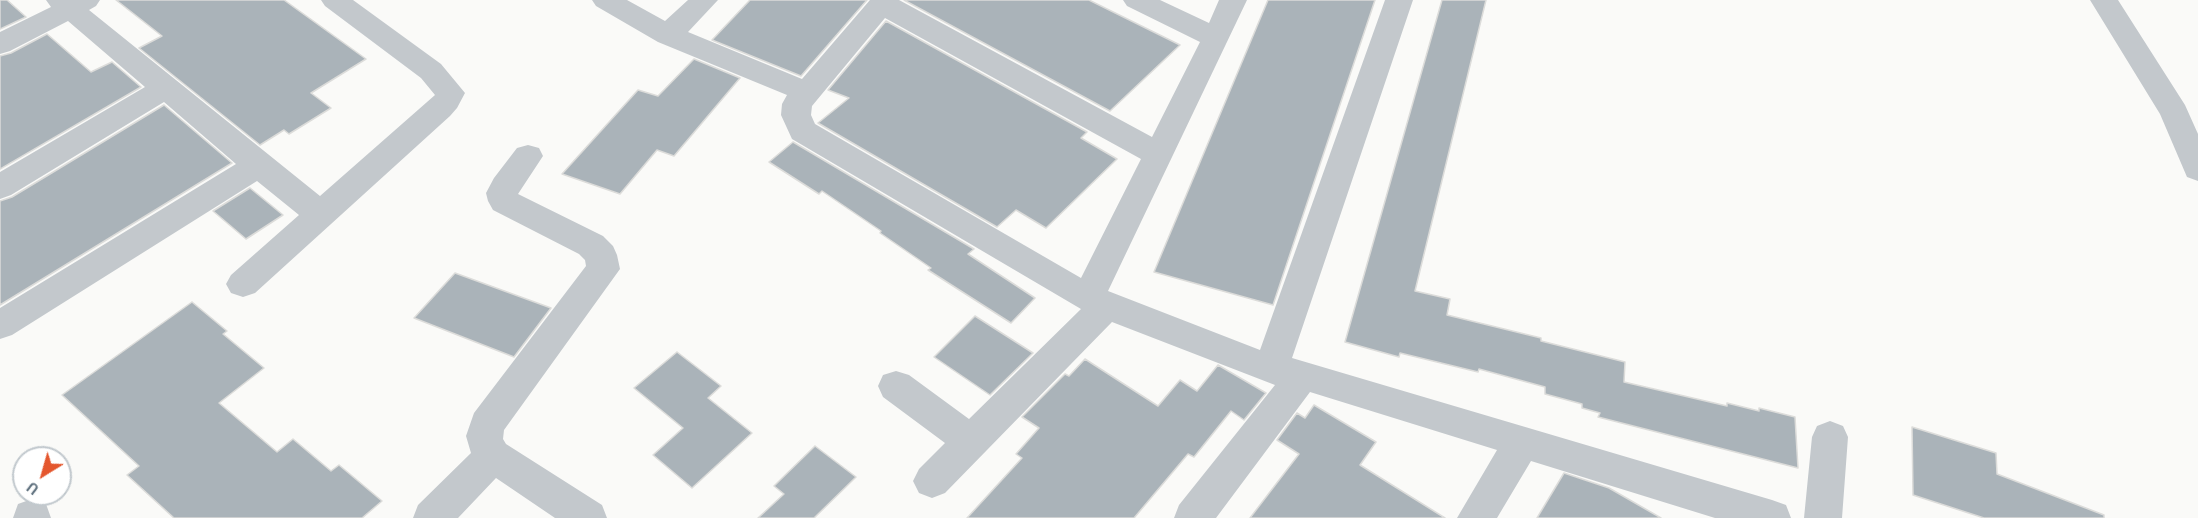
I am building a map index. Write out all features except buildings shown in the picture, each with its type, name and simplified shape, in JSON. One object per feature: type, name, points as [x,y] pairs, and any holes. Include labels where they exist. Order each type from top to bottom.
[{"type":"street","points":[[243,284],[439,109],[447,101],[450,93],[431,71],[334,0]]},
{"type":"street","points":[[606,0],[668,35],[807,92]]},
{"type":"street","points":[[668,35],[704,0]]},
{"type":"street","points":[[1137,0],[1216,38]]},
{"type":"street","points":[[932,481],[1098,301],[1160,155],[1233,0]]},
{"type":"street","points":[[1193,518],[1287,372],[1399,0]]},
{"type":"street","points":[[2104,0],[2174,113],[2198,169]]},
{"type":"street","points":[[1160,155],[883,2],[797,104],[796,115],[803,132],[1098,301],[1287,372],[1772,518]]},
{"type":"street","points":[[0,44],[72,3],[165,88],[321,214]]},
{"type":"street","points":[[0,187],[165,88]]},
{"type":"street","points":[[528,156],[505,186],[502,193],[504,201],[591,244],[601,255],[603,269],[486,424],[485,444],[493,456],[588,518]]},
{"type":"street","points":[[0,325],[258,165]]},
{"type":"street","points":[[896,386],[969,441]]},
{"type":"street","points":[[1823,518],[1830,437]]},
{"type":"street","points":[[1476,518],[1522,441]]},
{"type":"street","points":[[432,518],[493,456]]}]
